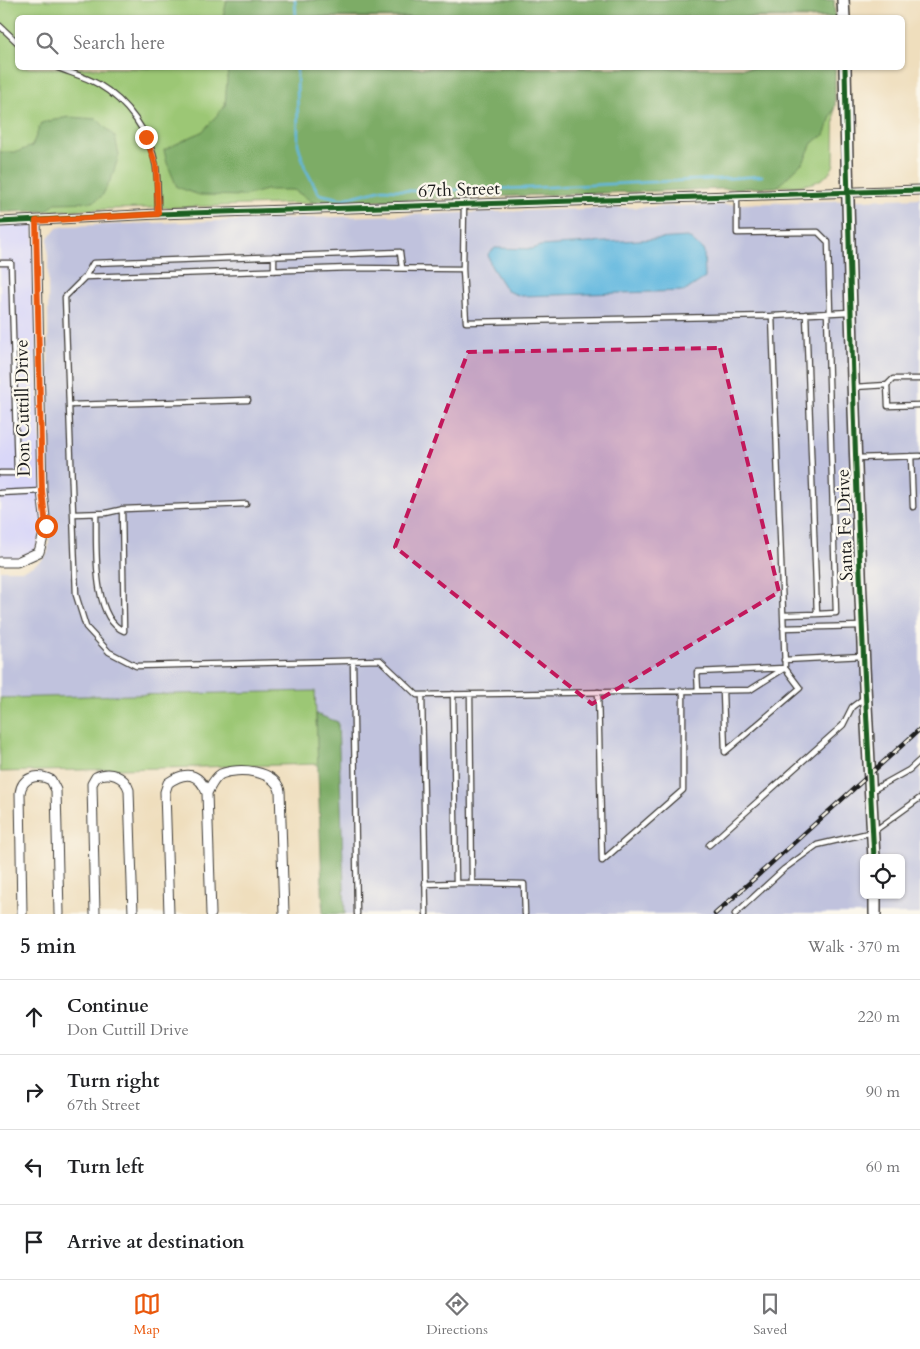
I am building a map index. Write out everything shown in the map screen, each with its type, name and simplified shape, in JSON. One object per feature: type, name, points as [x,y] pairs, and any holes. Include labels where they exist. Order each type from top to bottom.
[{"type":"street","points":[[843,0],[844,15]]},
{"type":"street","name":"Santa Fe Drive","points":[[845,70],[847,192],[863,656],[874,854]]},
{"type":"street","name":"67th Street","points":[[0,222],[158,214],[920,190]]},
{"type":"street","name":"Don Cuttill Drive","points":[[0,562],[17,562],[39,552],[46,526],[42,491],[36,221]]},
{"type":"street","points":[[95,914],[92,784],[96,777],[107,773],[120,777],[128,785],[129,790],[133,914]]},
{"type":"street","points":[[211,914],[208,793],[215,778],[228,773],[262,774],[278,784],[280,791],[284,914]]},
{"type":"street","points":[[169,914],[166,787],[173,779],[187,775],[200,779],[208,793]]},
{"type":"street","points":[[22,914],[20,787],[25,780],[38,776],[51,780],[56,790],[59,914]]},
{"type":"street","points":[[875,899],[875,914]]},
{"type":"lane","points":[[0,26],[15,40]]},
{"type":"lane","points":[[63,70],[97,83],[120,102],[139,124],[151,148],[156,165],[158,214]]},
{"type":"lane","points":[[737,195],[737,234],[818,232],[828,242],[836,613],[783,615]]},
{"type":"lane","points":[[464,204],[463,269],[466,322],[772,316],[852,312]]},
{"type":"lane","points":[[402,268],[400,252],[93,262],[85,277],[65,297],[76,595],[86,627],[109,652],[136,666],[380,660],[417,695],[750,690],[785,668]]},
{"type":"lane","points":[[274,256],[274,271]]},
{"type":"lane","points":[[0,263],[11,263],[17,473],[0,473]]},
{"type":"lane","points":[[85,277],[350,268],[463,269]]},
{"type":"lane","points":[[806,314],[817,614]]},
{"type":"lane","points":[[723,691],[724,752],[800,688],[785,668],[784,660],[772,316]]},
{"type":"lane","points":[[854,387],[887,385],[893,379],[920,379]]},
{"type":"lane","points":[[887,385],[888,406],[920,405]]},
{"type":"lane","points":[[69,405],[248,400]]},
{"type":"lane","points":[[911,456],[913,507]]},
{"type":"lane","points":[[856,458],[920,456]]},
{"type":"lane","points":[[0,493],[42,491]]},
{"type":"lane","points":[[74,514],[106,513],[122,509],[246,504]]},
{"type":"lane","points":[[96,514],[99,591],[110,618],[124,631],[122,509]]},
{"type":"lane","points":[[783,628],[862,626]]},
{"type":"lane","points":[[784,660],[863,656]]},
{"type":"lane","points":[[352,661],[357,914]]},
{"type":"lane","points":[[698,691],[697,672],[785,668]]},
{"type":"lane","points":[[598,692],[602,861],[683,790],[683,691]]},
{"type":"lane","points":[[453,694],[456,883]]},
{"type":"lane","points":[[470,694],[472,883]]},
{"type":"lane","points":[[422,695],[426,914]]},
{"type":"lane","points":[[709,845],[844,725],[852,707],[866,697]]},
{"type":"lane","points":[[871,791],[909,770],[920,760]]},
{"type":"lane","points":[[735,914],[784,870],[817,845],[873,832],[920,798]]},
{"type":"lane","points":[[425,884],[524,884],[525,914]]},
{"type":"highlighted area","points":[[720,348],[779,592],[592,704],[395,547],[468,352]]},
{"type":"shaded area","points":[[920,198],[920,914],[323,914],[315,691],[0,698],[0,570],[23,570],[42,560],[48,552],[48,238],[57,228],[66,226]]},
{"type":"shaded area","points":[[34,224],[43,524],[35,551],[15,559],[0,559],[0,225]]},
{"type":"green space","points":[[0,0],[834,0],[835,15],[15,15],[15,70],[835,70],[834,164],[828,174],[819,181],[796,186],[0,212]]},
{"type":"green space","points":[[227,0],[834,0],[835,15],[223,15]]},
{"type":"green space","points":[[228,70],[835,70],[835,106],[824,135],[812,143],[804,161],[777,187],[314,203],[294,190],[266,190],[244,196],[199,195],[177,187],[164,150],[203,131],[225,106]]},
{"type":"green space","points":[[68,117],[97,119],[115,137],[119,155],[112,177],[102,196],[93,202],[55,203],[47,211],[0,212],[0,152],[17,152],[32,146],[41,123]]},
{"type":"green space","points":[[315,691],[318,764],[0,772],[0,698]]},
{"type":"green space","points":[[316,714],[338,722],[345,914],[323,914]]},
{"type":"water","points":[[688,237],[704,251],[705,278],[685,291],[521,296],[507,291],[491,266],[488,254],[495,248],[532,249],[540,246]]},
{"type":"waterway","points":[[295,0],[296,15]]},
{"type":"waterway","points":[[297,70],[298,144],[305,168],[319,194],[343,199],[383,189],[414,191],[527,188],[762,176]]},
{"type":"railway","points":[[715,914],[920,729]]},
{"type":"cycle path","points":[[845,70],[858,517],[874,854]]},
{"type":"cycle path","points":[[0,222],[158,214],[920,190]]},
{"type":"route","points":[[46,526],[42,491],[36,221],[158,214],[156,165],[146,137]]}]
